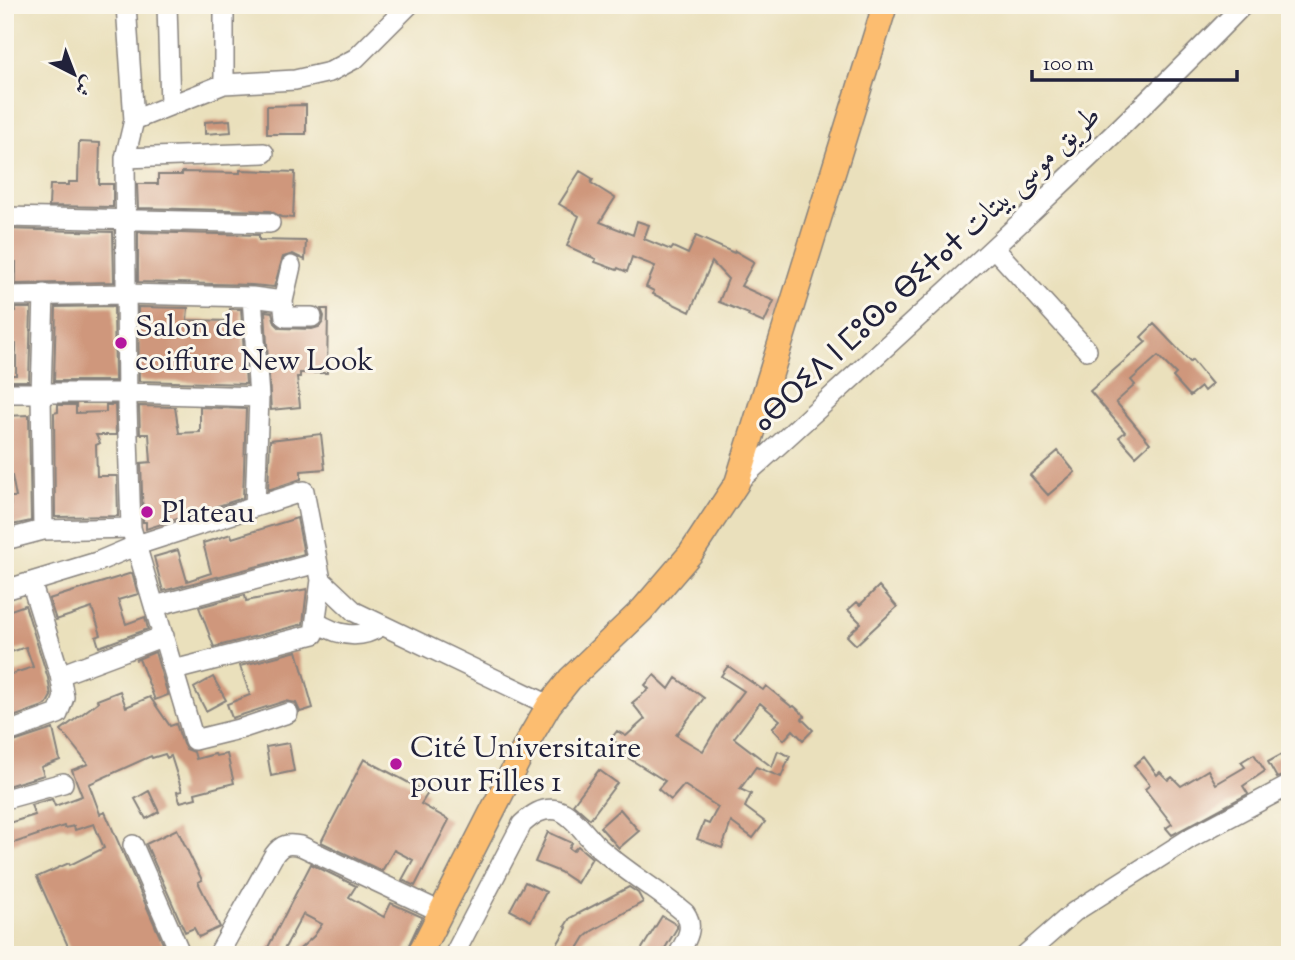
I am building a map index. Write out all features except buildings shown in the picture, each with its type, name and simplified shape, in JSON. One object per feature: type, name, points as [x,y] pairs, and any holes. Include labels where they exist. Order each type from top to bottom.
[{"type":"main road","points":[[419,955],[549,705],[570,679],[642,610],[691,553],[737,484],[886,5]]},
{"type":"street","points":[[126,5],[134,120],[125,158],[127,393],[134,537],[194,740],[288,713]]},
{"type":"street","points":[[167,5],[170,105]]},
{"type":"street","points":[[224,5],[224,83]]},
{"type":"street","points":[[134,120],[224,83],[295,80],[330,72],[356,58],[409,5]]},
{"type":"street","name":"ⴰⴱⵔⵉⴷ ⵏ ⵎⵓⵙⴰ ⴱⵉⵜⴰⵜ طريق موسى بيتات","points":[[737,484],[1163,88],[1243,5]]},
{"type":"street","points":[[125,158],[264,153]]},
{"type":"street","points":[[5,217],[270,223]]},
{"type":"street","points":[[993,248],[1087,350]]},
{"type":"street","points":[[291,266],[282,301],[285,317],[312,317]]},
{"type":"street","points":[[43,530],[41,393],[44,294]]},
{"type":"street","points":[[5,296],[126,294],[252,297],[282,301]]},
{"type":"street","points":[[252,297],[260,397],[256,507]]},
{"type":"street","points":[[5,393],[260,397]]},
{"type":"street","points":[[5,540],[43,530],[134,537],[256,507],[304,491],[319,572],[314,634],[174,670]]},
{"type":"street","points":[[5,590],[97,562],[134,537]]},
{"type":"street","points":[[155,606],[319,572]]},
{"type":"street","points":[[319,572],[355,612],[549,705]]},
{"type":"street","points":[[5,733],[58,714],[64,697],[60,675],[31,582]]},
{"type":"street","points":[[316,622],[334,632],[352,636],[369,633],[381,626]]},
{"type":"street","points":[[60,675],[164,636]]},
{"type":"street","points":[[5,799],[63,783]]},
{"type":"street","points":[[1025,955],[1074,912],[1192,837],[1290,785]]},
{"type":"street","points":[[454,955],[522,824],[537,812],[558,810],[599,848],[685,913],[689,919],[689,934],[678,955]]},
{"type":"street","points":[[219,955],[274,855],[281,846],[289,844],[301,846],[441,912]]},
{"type":"street","points":[[133,845],[181,955]]},
{"type":"place","name":"Salon de coiffure New Look","points":[[121,343]]},
{"type":"place","name":"Plateau","points":[[147,512]]},
{"type":"place","name":"Cité Universitaire pour Filles 1","points":[[396,764]]}]
